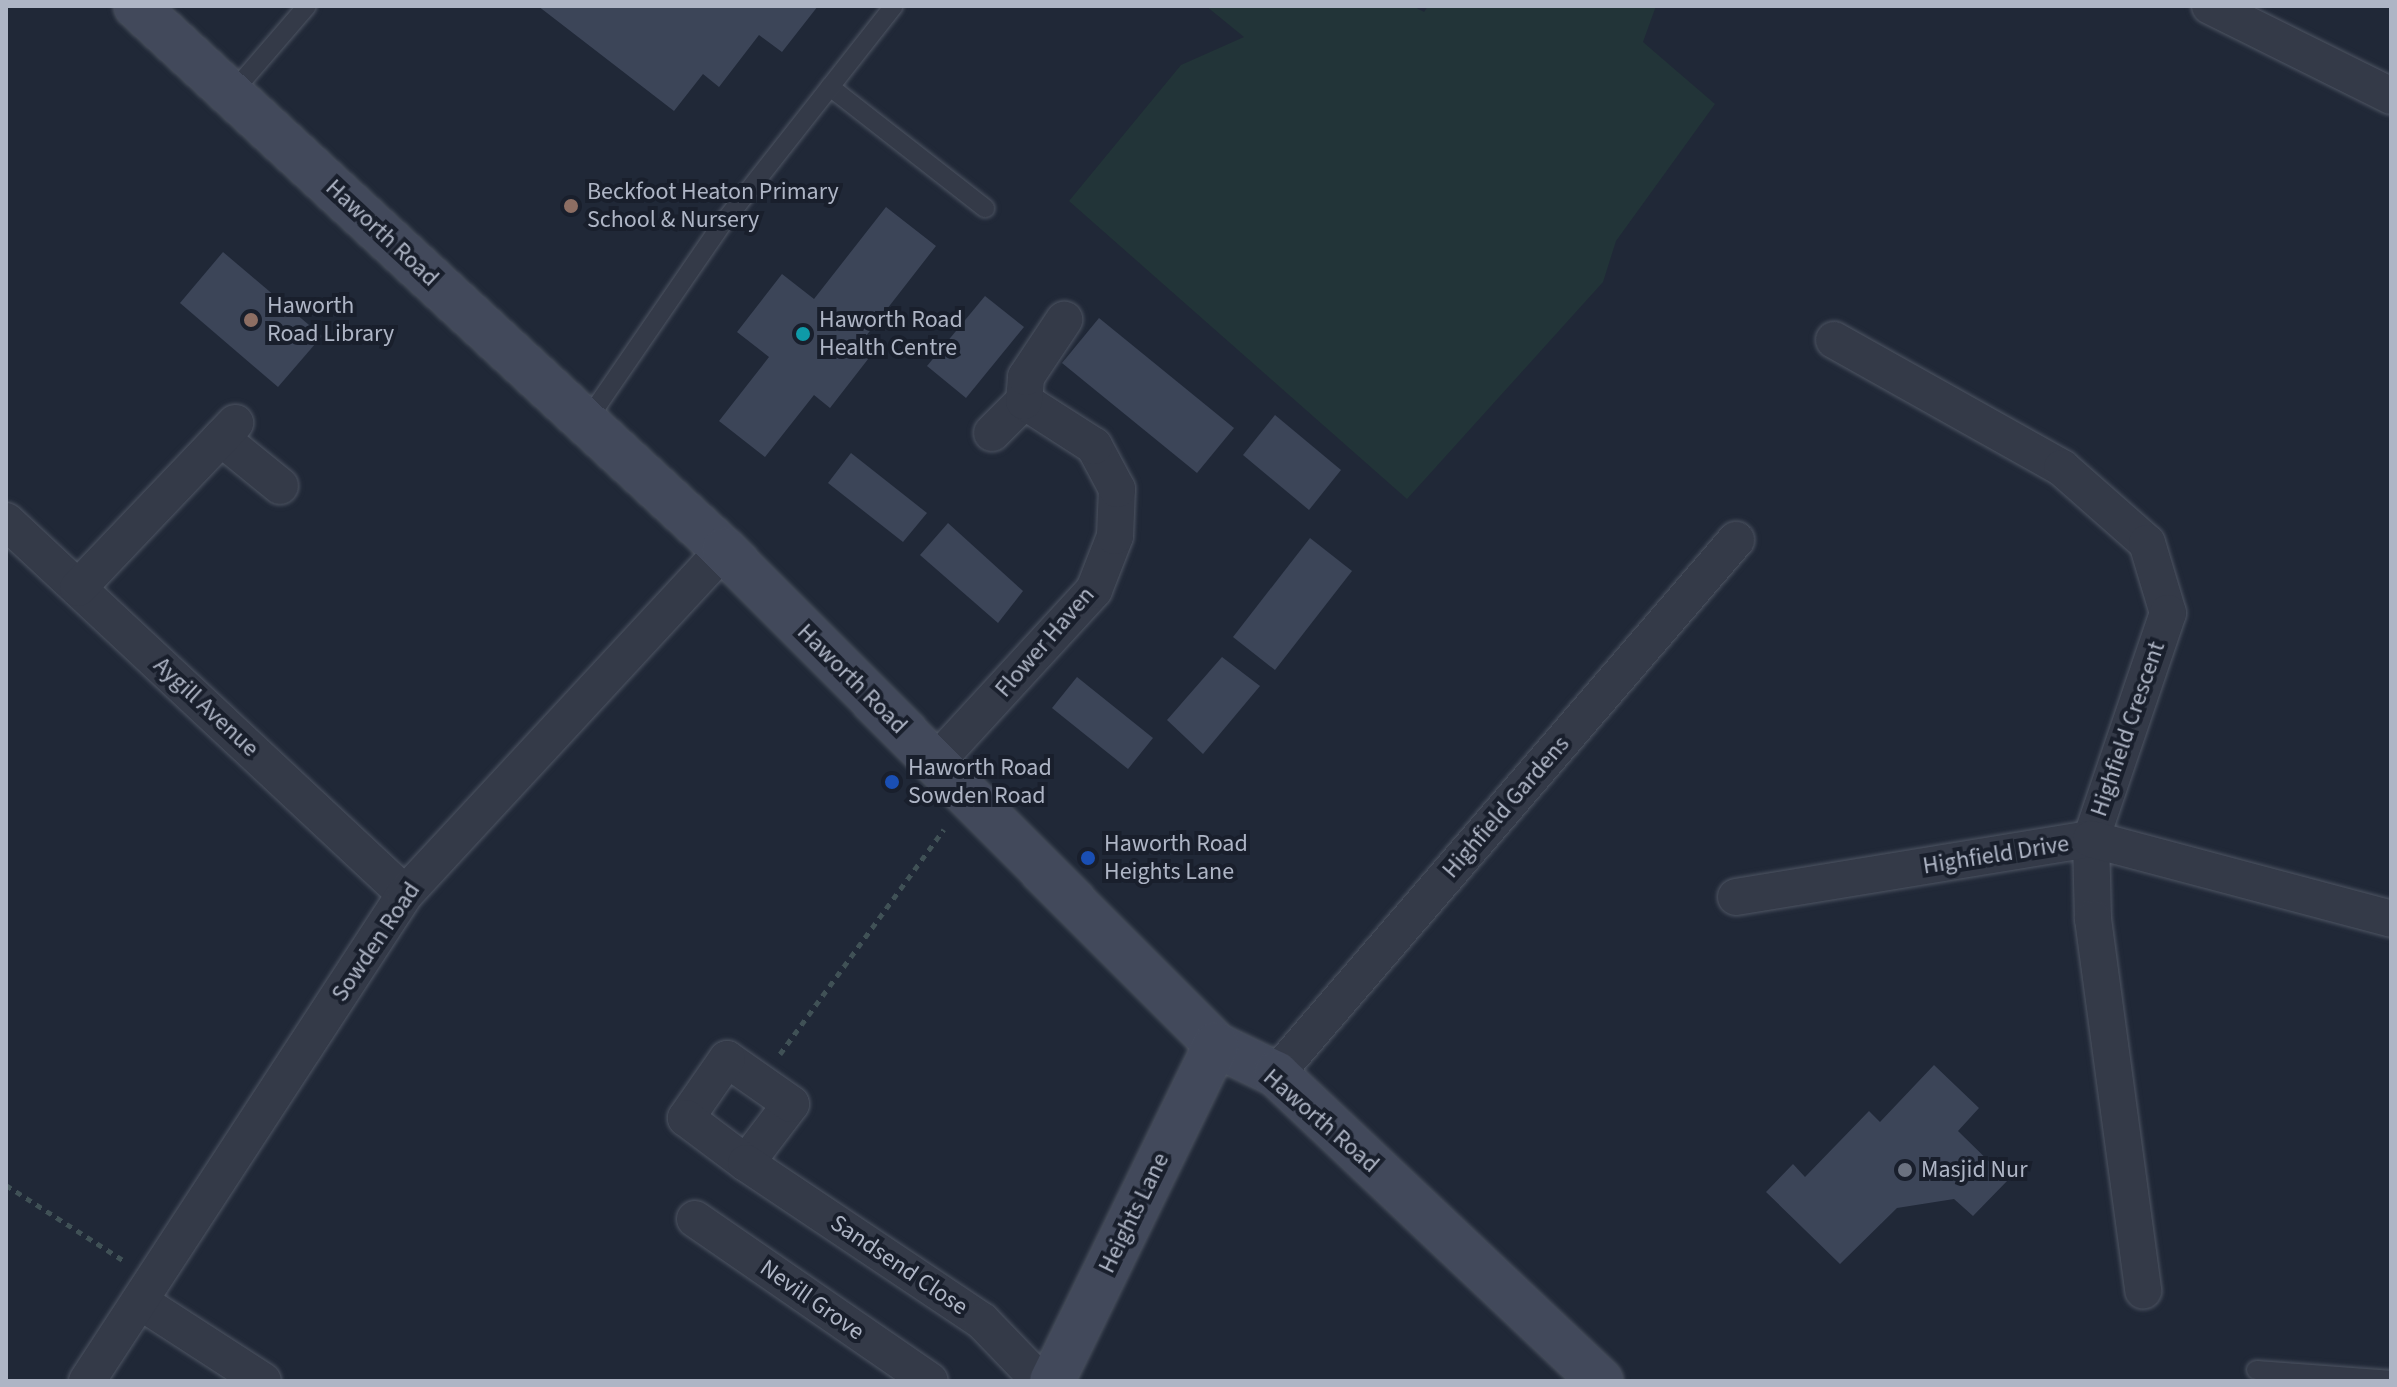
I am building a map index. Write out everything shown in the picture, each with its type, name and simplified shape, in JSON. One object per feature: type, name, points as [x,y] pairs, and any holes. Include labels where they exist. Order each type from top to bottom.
[{"type":"main road","name":"Haworth Road","points":[[136,6],[724,550],[1216,1045],[1276,1074],[1601,1381]]},
{"type":"main road","name":"Heights Lane","points":[[1052,1381],[1216,1045]]},
{"type":"street","points":[[2210,6],[2391,96]]},
{"type":"street","points":[[992,433],[1024,401],[1026,377],[1064,320]]},
{"type":"street","name":"Highfield Crescent","points":[[1834,340],[2062,468],[2147,543],[2168,613],[2091,839],[2093,919],[2143,1291]]},
{"type":"street","name":"Flower Haven","points":[[935,763],[1094,590],[1115,536],[1117,489],[1094,446],[1024,401]]},
{"type":"street","points":[[78,588],[228,430],[280,486]]},
{"type":"street","name":"Aygill Avenue","points":[[6,521],[405,894]]},
{"type":"street","name":"Highfield Gardens","points":[[1276,1074],[1736,540]]},
{"type":"street","name":"Sowden Road","points":[[87,1381],[405,894],[724,550]]},
{"type":"street","name":"Highfield Drive","points":[[1736,897],[2091,839],[2391,919]]},
{"type":"street","name":"Sandsend Close","points":[[746,1163],[791,1104],[727,1059],[686,1118],[746,1163],[982,1321],[1040,1381]]},
{"type":"street","name":"Nevill Grove","points":[[695,1219],[930,1381]]},
{"type":"street","points":[[148,1291],[263,1381]]},
{"type":"lane","points":[[231,94],[307,6]]},
{"type":"lane","points":[[586,422],[723,223],[894,6]]},
{"type":"lane","points":[[830,87],[985,208]]},
{"type":"lane","points":[[2256,1370],[2391,1380]]},
{"type":"path","points":[[760,1082],[969,797]]},
{"type":"path","points":[[6,1185],[148,1291]]},
{"type":"shaded area","points":[[1206,6],[1413,6],[1424,12],[1428,6],[1656,6],[1643,42],[1715,104],[1616,241],[1603,282],[1407,499],[1069,201],[1181,65],[1244,37]]},
{"type":"building","points":[[538,6],[818,6],[782,52],[759,35],[719,87],[703,74],[674,111]]},
{"type":"building","name":"Haworth Road Health Centre","points":[[886,207],[936,246],[866,336],[879,345],[830,408],[814,395],[765,457],[719,421],[769,357],[737,332],[782,274],[814,299]]},
{"type":"building","name":"Haworth Road Library","points":[[223,252],[322,336],[278,387],[180,303]]},
{"type":"building","points":[[985,296],[1024,327],[966,398],[927,366]]},
{"type":"building","points":[[1099,318],[1234,428],[1197,473],[1062,363]]},
{"type":"building","points":[[1275,415],[1341,470],[1309,510],[1243,455]]},
{"type":"building","points":[[851,453],[927,513],[903,542],[828,483]]},
{"type":"building","points":[[948,523],[1023,591],[998,623],[920,555]]},
{"type":"building","points":[[1310,538],[1352,571],[1275,670],[1233,637]]},
{"type":"building","points":[[1222,657],[1260,686],[1203,754],[1167,720]]},
{"type":"building","points":[[1077,677],[1153,738],[1128,769],[1052,708]]},
{"type":"building","name":"Masjid Nur","points":[[1934,1065],[1979,1108],[1958,1131],[2008,1180],[1973,1216],[1954,1199],[1897,1208],[1840,1264],[1766,1192],[1793,1164],[1805,1177],[1869,1111],[1880,1122]]},
{"type":"place","name":"Beckfoot Heaton Primary School & Nursery","points":[[571,206]]},
{"type":"place","name":"Haworth Road Library","points":[[251,320]]},
{"type":"place","name":"Haworth Road Health Centre","points":[[803,334]]},
{"type":"place","name":"Haworth Road Sowden Road","points":[[892,782]]},
{"type":"place","name":"Haworth Road Heights Lane","points":[[1088,858]]},
{"type":"place","name":"Masjid Nur","points":[[1905,1170]]}]
